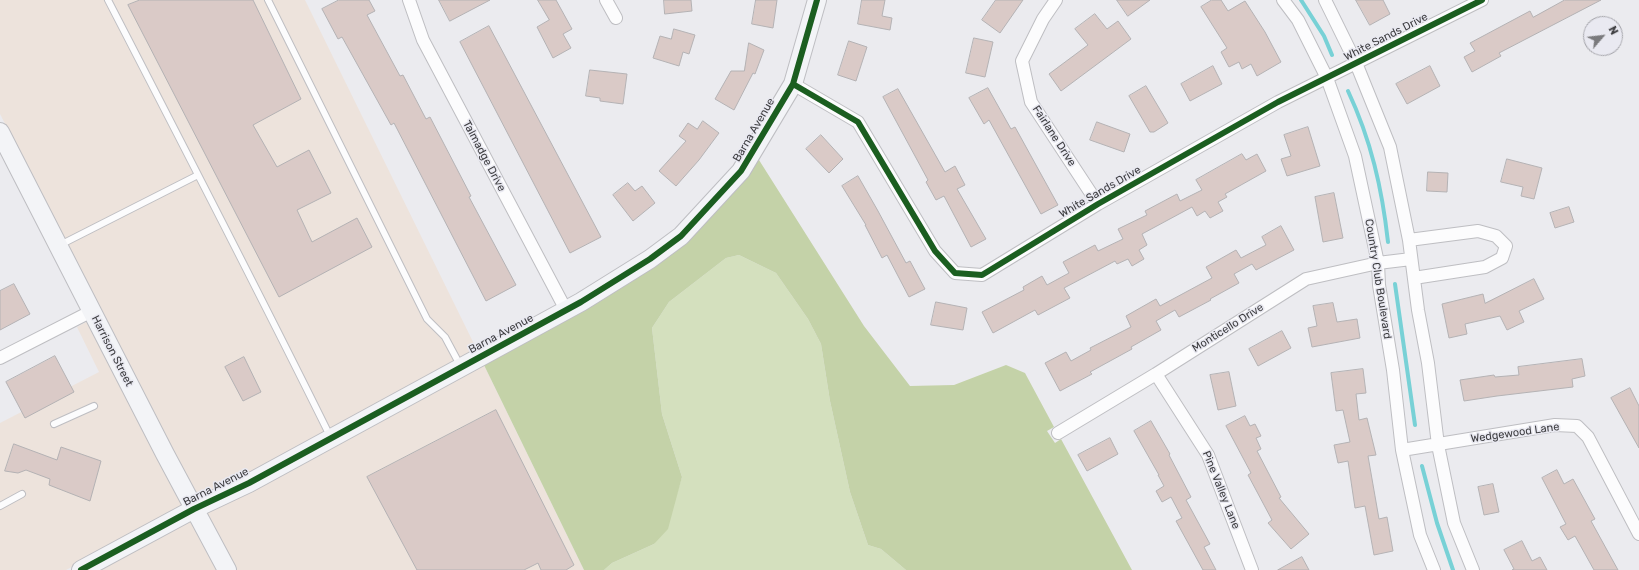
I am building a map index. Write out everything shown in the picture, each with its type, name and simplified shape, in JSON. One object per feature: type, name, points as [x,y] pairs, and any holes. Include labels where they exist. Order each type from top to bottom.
[{"type":"street","name":"Talmadge Drive","points":[[409,0],[423,40],[566,310]]},
{"type":"street","points":[[606,0],[616,18]]},
{"type":"street","name":"Barna Avenue","points":[[81,570],[194,509],[249,483],[331,437],[582,302],[650,259],[681,236],[741,171],[793,84],[817,0]]},
{"type":"street","name":"Fairlane Drive","points":[[1056,0],[1043,19],[1022,61],[1031,102],[1098,204]]},
{"type":"street","name":"Country Club Boulevard","points":[[1283,0],[1298,20],[1327,78],[1355,156],[1378,263],[1379,285],[1393,370],[1402,450],[1420,535],[1434,570]]},
{"type":"street","points":[[1325,0],[1356,63],[1390,147],[1408,240],[1428,363],[1438,445],[1454,523],[1473,570]]},
{"type":"street","name":"White Sands Drive","points":[[793,84],[858,122],[935,251],[955,273],[982,275],[1098,204],[1278,102],[1482,0]]},
{"type":"street","name":"Harrison Street","points":[[0,132],[194,509],[227,570]]},
{"type":"street","points":[[1408,240],[1478,231],[1496,236],[1506,246],[1502,258],[1485,267],[1414,278]]},
{"type":"street","name":"Monticello Drive","points":[[1058,433],[1156,374],[1306,279],[1378,263],[1411,259]]},
{"type":"street","points":[[0,358],[92,311]]},
{"type":"street","name":"Pine Valley Lane","points":[[1156,374],[1208,455],[1252,570]]},
{"type":"street","name":"Wedgewood Lane","points":[[1402,450],[1555,425],[1577,426],[1588,437],[1639,534]]},
{"type":"lane","points":[[108,0],[244,266],[278,329],[331,437]]},
{"type":"lane","points":[[268,0],[427,319],[445,337],[461,367]]},
{"type":"lane","points":[[58,246],[198,175]]},
{"type":"lane","points":[[54,424],[94,406]]},
{"type":"lane","points":[[0,506],[22,494]]},
{"type":"shaded area","points":[[0,0],[305,0],[477,350],[246,476],[198,500],[0,114]]},
{"type":"shaded area","points":[[88,321],[184,507],[66,570],[0,570],[0,423],[99,372],[77,327]]},
{"type":"shaded area","points":[[483,363],[584,570],[236,570],[204,512]]},
{"type":"shaded area","points":[[190,519],[218,570],[96,570]]},
{"type":"green space","points":[[759,160],[864,326],[910,386],[954,385],[1006,365],[1025,373],[1054,427],[1047,431],[1055,443],[1061,439],[1132,570],[906,570],[881,549],[868,545],[850,492],[830,401],[821,344],[808,319],[776,273],[739,255],[726,258],[669,302],[652,328],[662,414],[682,477],[668,529],[654,544],[612,563],[604,570],[584,570],[483,363],[585,308]]},
{"type":"green space","points":[[739,255],[776,273],[808,319],[821,344],[830,401],[850,492],[868,545],[881,549],[906,570],[604,570],[612,563],[654,544],[677,493],[682,477],[662,414],[652,328],[669,302],[726,258]]},
{"type":"building","points":[[140,0],[253,0],[301,99],[253,125],[277,167],[309,150],[331,193],[297,210],[312,242],[357,218],[372,247],[279,297],[128,5]]},
{"type":"building","points":[[339,0],[369,0],[375,11],[367,15],[400,76],[403,75],[426,119],[430,117],[471,196],[469,197],[516,285],[486,301],[394,123],[391,125],[342,37],[338,39],[322,9]]},
{"type":"building","points":[[439,0],[490,0],[450,21]]},
{"type":"building","points":[[538,0],[556,0],[572,29],[563,34],[571,48],[553,58],[537,27],[549,20]]},
{"type":"building","points":[[664,0],[691,0],[692,11],[665,14]]},
{"type":"building","points":[[756,0],[777,0],[773,28],[752,24]]},
{"type":"building","points":[[862,0],[885,0],[882,16],[892,18],[890,30],[858,24]]},
{"type":"building","points":[[996,0],[1023,0],[1000,33],[982,20]]},
{"type":"building","points":[[1117,0],[1150,0],[1128,16]]},
{"type":"building","points":[[1212,0],[1221,0],[1228,11],[1245,1],[1265,32],[1281,62],[1257,76],[1251,64],[1242,69],[1239,62],[1229,67],[1221,52],[1227,48],[1201,7]]},
{"type":"building","points":[[1356,0],[1383,0],[1390,14],[1370,25]]},
{"type":"building","points":[[1565,0],[1601,0],[1499,53],[1501,56],[1472,72],[1464,57],[1475,51],[1470,43],[1530,11],[1533,17]]},
{"type":"building","points":[[1095,14],[1107,29],[1118,21],[1131,39],[1061,91],[1049,74],[1088,45],[1075,29]]},
{"type":"building","points":[[489,26],[601,237],[570,253],[460,42]]},
{"type":"building","points":[[674,29],[695,35],[689,54],[683,52],[679,66],[653,58],[660,36],[671,39]]},
{"type":"building","points":[[974,38],[993,42],[985,77],[966,73]]},
{"type":"building","points":[[849,41],[867,47],[856,81],[838,75]]},
{"type":"building","points":[[749,43],[764,50],[755,74],[753,73],[734,110],[715,99],[731,71],[744,71]]},
{"type":"building","points":[[1213,66],[1222,84],[1190,101],[1181,84]]},
{"type":"building","points":[[1430,66],[1440,86],[1407,104],[1396,84]]},
{"type":"building","points":[[590,70],[627,74],[623,104],[600,101],[600,98],[586,96]]},
{"type":"building","points":[[1146,86],[1168,123],[1154,132],[1150,132],[1129,96]]},
{"type":"building","points":[[988,88],[1011,129],[1015,127],[1058,205],[1041,214],[989,120],[984,124],[969,98]]},
{"type":"building","points":[[898,89],[945,172],[955,166],[965,185],[957,189],[986,239],[971,247],[944,196],[936,200],[926,182],[928,180],[883,97]]},
{"type":"building","points":[[703,121],[719,133],[699,160],[676,186],[659,171],[686,141],[679,136],[688,123],[697,129]]},
{"type":"building","points":[[1097,122],[1130,134],[1124,152],[1090,140]]},
{"type":"building","points":[[1308,127],[1320,166],[1287,176],[1281,159],[1291,156],[1284,135]]},
{"type":"building","points":[[821,135],[843,159],[829,173],[806,149]]},
{"type":"building","points":[[1242,154],[1246,160],[1257,154],[1266,171],[1225,194],[1227,197],[1218,202],[1223,211],[1210,218],[1205,211],[1197,216],[1192,207],[1142,234],[1147,245],[1139,250],[1144,259],[1132,266],[1128,259],[1117,264],[1115,261],[1064,288],[1070,298],[1038,315],[1035,310],[993,333],[982,312],[1024,290],[1023,287],[1042,276],[1047,285],[1069,273],[1063,262],[1095,245],[1098,251],[1123,239],[1118,229],[1147,215],[1145,211],[1177,194],[1180,201],[1202,190],[1196,180]]},
{"type":"building","points":[[1507,159],[1542,168],[1534,199],[1521,196],[1523,187],[1501,182]]},
{"type":"building","points":[[1428,172],[1448,173],[1447,192],[1427,191]]},
{"type":"building","points":[[858,176],[906,263],[910,261],[925,289],[909,297],[887,255],[882,258],[866,225],[842,186]]},
{"type":"building","points":[[628,183],[635,191],[642,186],[655,203],[633,221],[613,195]]},
{"type":"building","points":[[1334,193],[1343,238],[1323,242],[1315,197]]},
{"type":"building","points":[[1569,207],[1574,222],[1555,228],[1550,213]]},
{"type":"building","points":[[1281,226],[1294,250],[1256,270],[1252,264],[1234,274],[1239,283],[1179,317],[1175,310],[1156,321],[1161,330],[1131,347],[1132,349],[1090,372],[1092,374],[1060,391],[1045,363],[1066,352],[1071,361],[1091,350],[1090,348],[1131,327],[1126,316],[1156,299],[1160,306],[1212,278],[1206,267],[1236,250],[1241,258],[1266,245],[1262,237]]},
{"type":"building","points":[[1534,279],[1544,299],[1519,311],[1524,322],[1507,330],[1500,316],[1465,324],[1467,334],[1449,338],[1442,304],[1483,294],[1485,303]]},
{"type":"building","points":[[14,284],[30,314],[0,330],[0,291]]},
{"type":"building","points":[[936,302],[967,308],[963,330],[931,325]]},
{"type":"building","points":[[1333,303],[1337,322],[1357,319],[1360,338],[1312,347],[1308,328],[1317,326],[1313,306]]},
{"type":"building","points":[[1282,331],[1291,348],[1258,366],[1249,349]]},
{"type":"building","points":[[55,356],[74,392],[25,418],[6,382]]},
{"type":"building","points":[[244,357],[261,392],[243,401],[225,367]]},
{"type":"building","points":[[1582,359],[1585,376],[1572,379],[1573,387],[1464,401],[1460,380],[1494,375],[1495,377],[1519,375],[1518,367]]},
{"type":"building","points":[[1363,369],[1366,393],[1356,394],[1359,420],[1367,418],[1376,455],[1368,456],[1379,519],[1387,517],[1393,551],[1374,555],[1365,506],[1355,508],[1348,461],[1338,463],[1334,445],[1350,442],[1343,410],[1336,411],[1331,373]]},
{"type":"building","points":[[1229,372],[1236,406],[1218,410],[1210,375]]},
{"type":"building","points":[[1630,388],[1639,406],[1639,448],[1611,398]]},
{"type":"building","points":[[496,410],[574,565],[566,570],[541,570],[538,563],[524,570],[417,570],[367,477]]},
{"type":"building","points":[[1245,416],[1250,426],[1255,424],[1261,436],[1256,438],[1261,449],[1257,451],[1281,497],[1279,498],[1309,534],[1291,549],[1268,523],[1272,520],[1248,475],[1251,473],[1226,426]]},
{"type":"building","points":[[1151,421],[1170,454],[1169,455],[1191,497],[1186,500],[1210,544],[1204,547],[1216,570],[1203,570],[1176,521],[1182,518],[1171,497],[1162,502],[1156,491],[1164,486],[1134,431]]},
{"type":"building","points":[[1110,438],[1118,454],[1087,471],[1078,455]]},
{"type":"building","points":[[14,444],[57,460],[61,447],[101,461],[90,501],[49,485],[50,479],[26,470],[18,473],[5,471]]},
{"type":"building","points":[[1557,470],[1564,484],[1573,479],[1595,519],[1591,521],[1618,570],[1594,570],[1575,536],[1568,540],[1560,527],[1566,524],[1542,478]]},
{"type":"building","points":[[1493,484],[1499,512],[1484,515],[1478,487]]},
{"type":"building","points":[[1522,541],[1532,561],[1540,557],[1547,570],[1512,570],[1514,569],[1504,550]]},
{"type":"building","points":[[1302,557],[1309,570],[1278,570]]},
{"type":"waterway","points":[[1301,0],[1324,36],[1332,55]]},
{"type":"waterway","points":[[1348,91],[1363,128],[1379,183],[1388,242]]},
{"type":"waterway","points":[[1395,284],[1415,425]]},
{"type":"waterway","points":[[1422,466],[1437,523],[1453,570]]},
{"type":"cycle path","points":[[81,570],[194,509],[249,483],[581,302],[650,259],[681,236],[741,171],[793,84],[817,0]]},
{"type":"cycle path","points":[[793,84],[858,122],[935,251],[955,273],[982,275],[1098,204],[1278,102],[1482,0]]}]
